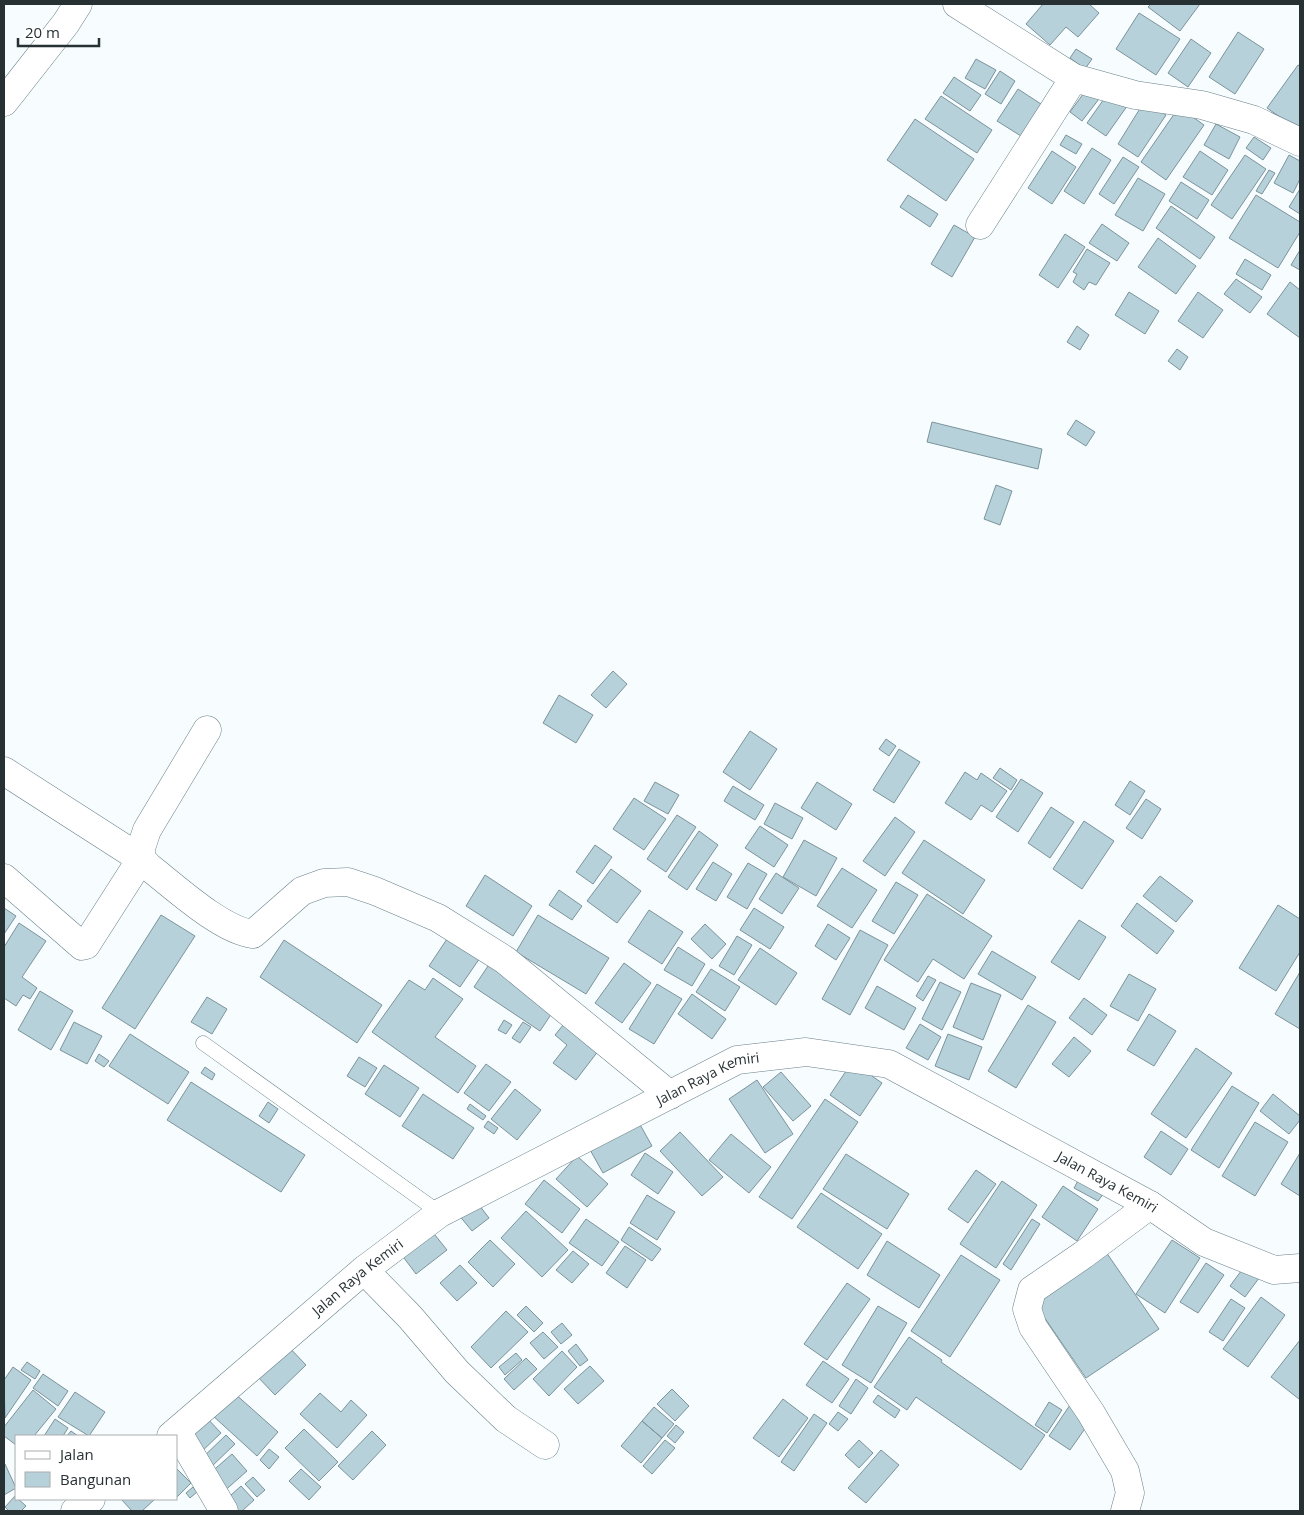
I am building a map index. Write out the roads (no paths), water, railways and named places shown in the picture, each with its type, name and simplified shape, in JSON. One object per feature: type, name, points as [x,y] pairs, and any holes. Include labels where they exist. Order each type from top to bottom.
[{"type":"street","points":[[4,102],[55,37],[78,4]]},
{"type":"street","points":[[957,4],[1074,78],[1135,95],[1202,105],[1254,120],[1300,142]]},
{"type":"street","points":[[980,225],[1074,78]]},
{"type":"street","points":[[4,878],[82,946],[86,945],[141,859],[141,848],[147,830],[207,730]]},
{"type":"street","points":[[4,771],[141,859],[223,922],[240,932],[254,934],[302,891],[324,883],[348,882],[438,918],[505,960],[670,1095]]},
{"type":"street","name":"Jalan Raya Kemiri","points":[[174,1434],[364,1270],[440,1213],[737,1060],[806,1052],[889,1064],[1150,1205],[1204,1242],[1274,1270],[1300,1268]]},
{"type":"street","points":[[1126,1490],[1091,1413],[1033,1327],[1028,1309],[1032,1290],[1084,1255],[1150,1205]]},
{"type":"street","points":[[364,1270],[410,1317],[457,1372],[499,1412],[545,1445]]},
{"type":"street","points":[[178,1440],[224,1511]]},
{"type":"street","points":[[75,1511],[90,1500]]},
{"type":"lane","points":[[203,1043],[440,1213]]}]
